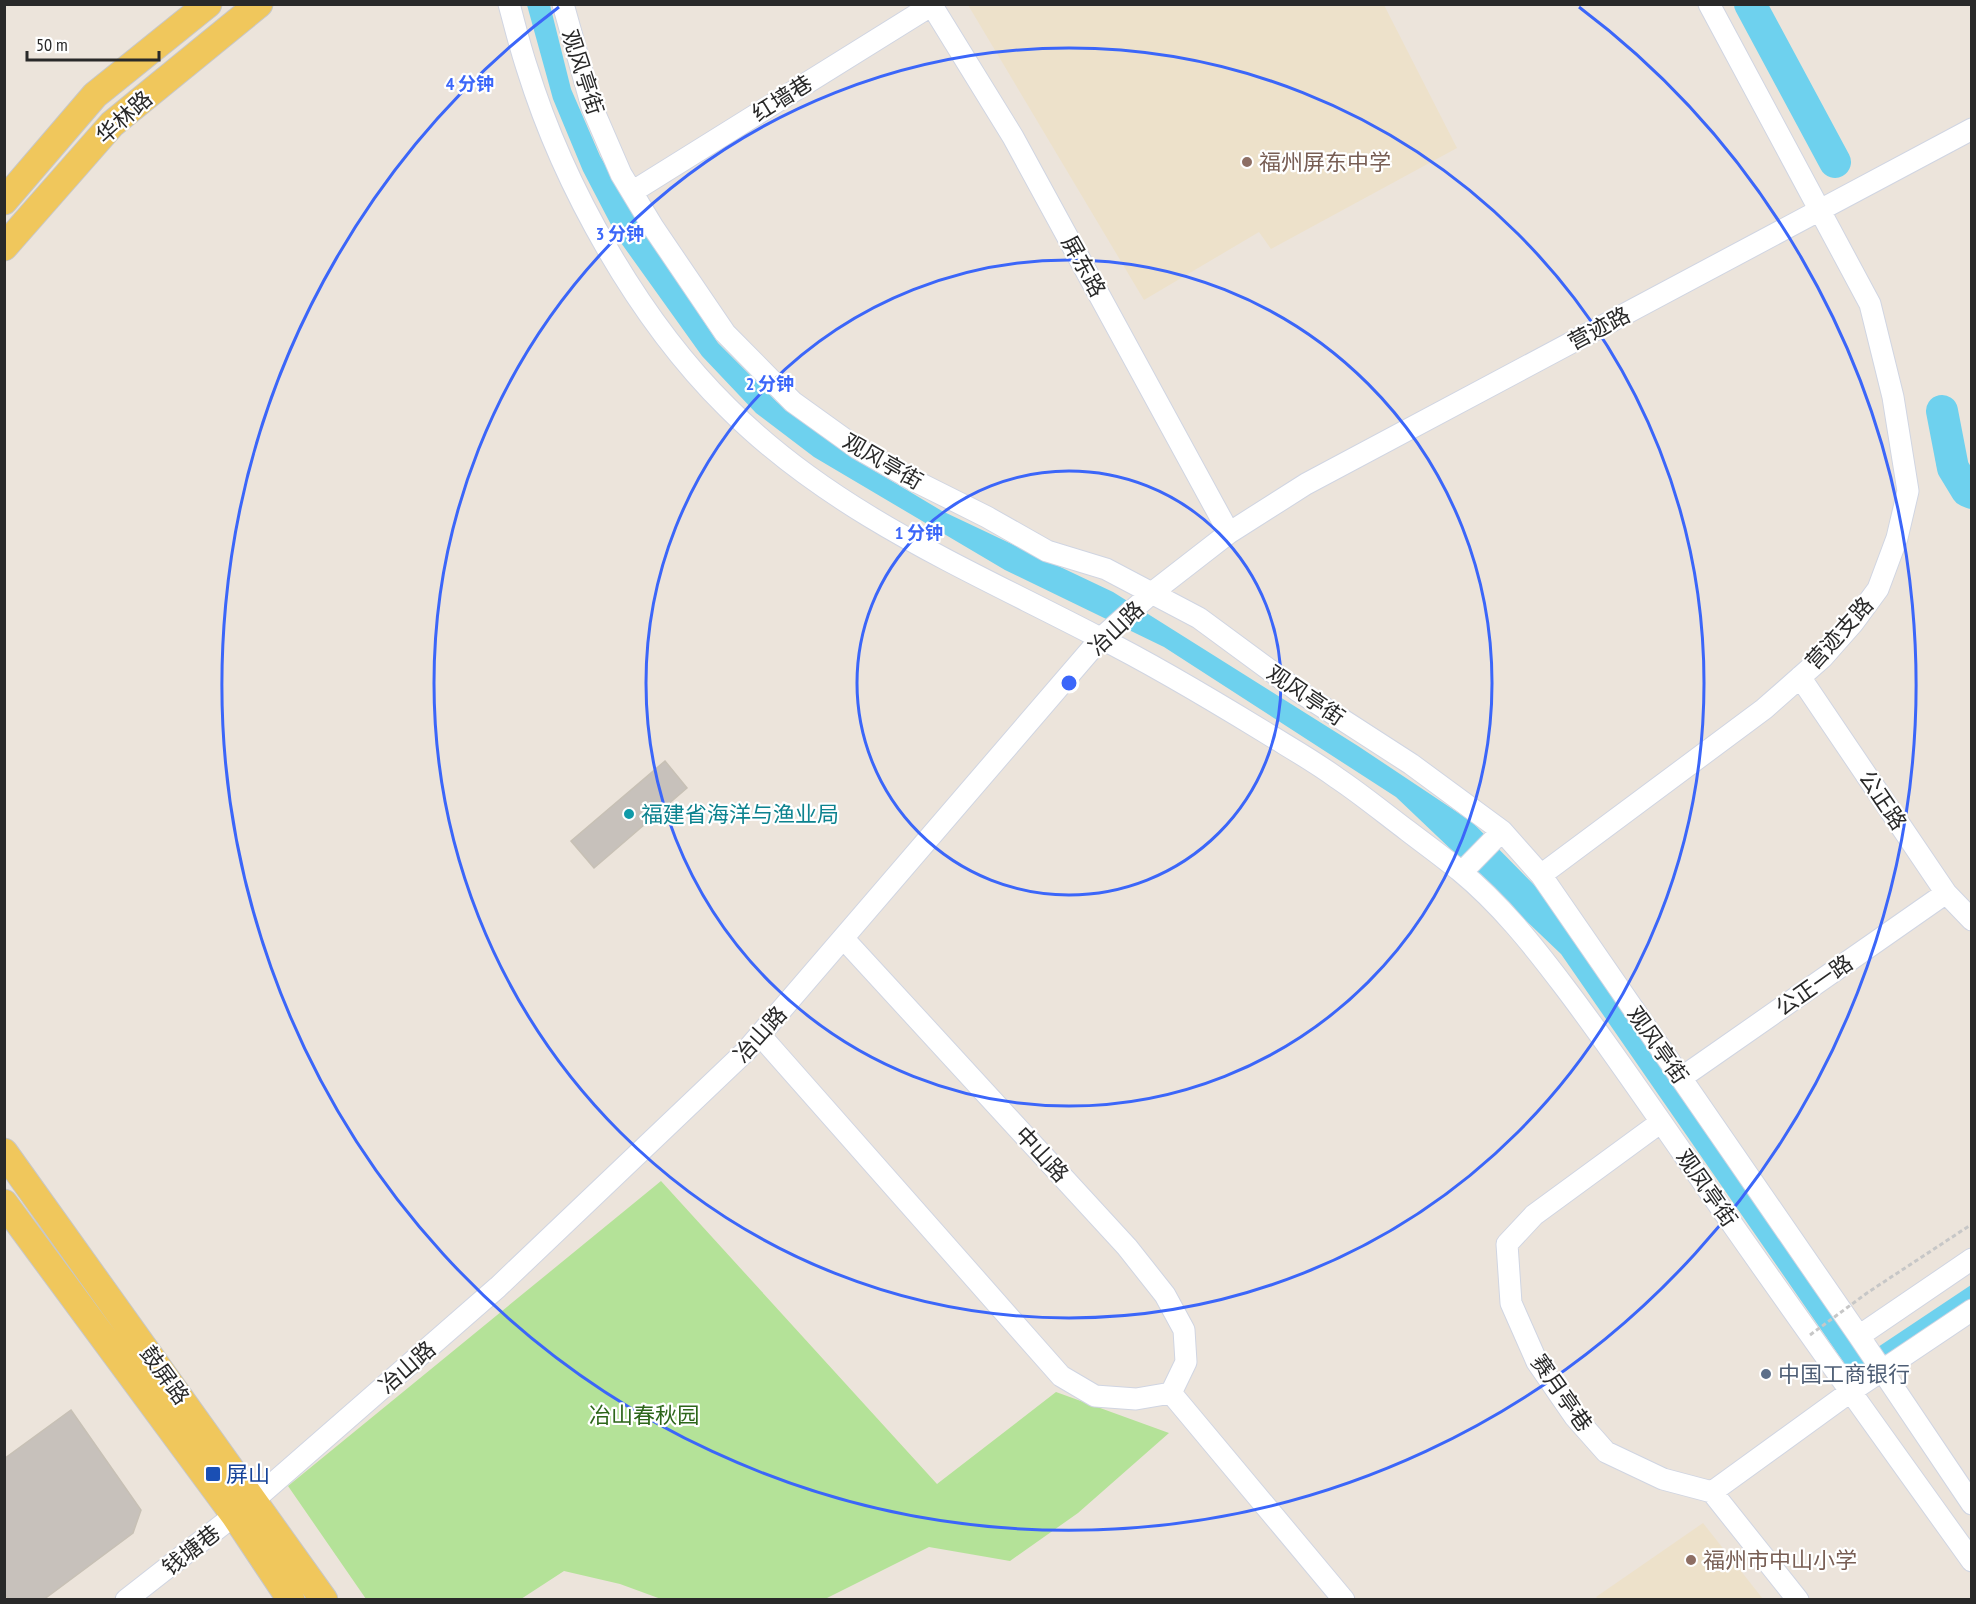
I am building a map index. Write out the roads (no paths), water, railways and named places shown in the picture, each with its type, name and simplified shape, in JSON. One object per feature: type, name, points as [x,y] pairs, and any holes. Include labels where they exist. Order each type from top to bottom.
[{"type":"main road","name":"华林路","points":[[4,201],[95,95],[208,4]]},
{"type":"main road","name":"华林路","points":[[4,247],[112,124],[259,4]]},
{"type":"main road","points":[[122,74],[141,100]]},
{"type":"main road","name":"鼓屏路","points":[[4,1152],[245,1508],[291,1599]]},
{"type":"main road","name":"鼓屏路","points":[[4,1203],[245,1508],[324,1599]]},
{"type":"street","points":[[509,4],[528,72],[548,126],[603,242],[637,297],[680,356],[725,406],[761,439],[872,520],[929,552],[1101,638]]},
{"type":"street","name":"观风亭街","points":[[563,4],[592,107],[621,174],[660,237],[725,333],[793,402],[857,448],[1047,551],[1106,568],[1199,618],[1298,691],[1411,764],[1502,831],[1541,875],[1859,1336],[1971,1504]]},
{"type":"street","name":"营迹支路","points":[[1541,875],[1764,709],[1823,657],[1853,623],[1878,589],[1897,538],[1908,491],[1893,397],[1870,304],[1709,4]]},
{"type":"street","name":"红墙巷","points":[[632,192],[931,5]]},
{"type":"street","name":"屏东路","points":[[931,5],[1013,137],[1229,533]]},
{"type":"street","name":"营迹路","points":[[1229,533],[1306,484],[1971,129]]},
{"type":"street","name":"冶山路","points":[[245,1508],[498,1287],[746,1051],[1101,638],[1153,592],[1229,533]]},
{"type":"street","name":"观凤亭街","points":[[1101,638],[1204,695],[1335,776],[1462,873],[1520,928],[1596,1029],[1971,1561]]},
{"type":"street","name":"公正路","points":[[1800,677],[1946,893],[1971,920]]},
{"type":"street","points":[[1462,873],[1502,831]]},
{"type":"street","name":"公正一路","points":[[1681,1078],[1946,893]]},
{"type":"street","name":"中山路","points":[[843,938],[1127,1247],[1165,1295],[1184,1330],[1186,1352],[1186,1362],[1171,1393]]},
{"type":"street","points":[[760,1035],[1061,1376],[1095,1396],[1136,1399],[1171,1393],[1344,1599]]},
{"type":"street","name":"赛月亭巷","points":[[1661,1122],[1534,1215],[1507,1244],[1511,1303],[1537,1362],[1575,1417],[1606,1452],[1663,1479],[1712,1492]]},
{"type":"street","points":[[1859,1336],[1971,1259]]},
{"type":"street","points":[[1798,1599],[1712,1492],[1850,1392],[1971,1310]]},
{"type":"street","name":"钱塘巷","points":[[126,1599],[245,1508]]},
{"type":"water","points":[[527,5],[550,5],[571,89],[600,156],[637,220],[718,343],[777,402],[855,459],[942,511],[1113,592],[1358,746],[1472,822],[1547,898],[1863,1357],[1971,1285],[1971,1304],[1856,1380],[1561,954],[1396,797],[1164,647],[1005,570],[814,457],[756,413],[702,356],[619,240],[583,171],[553,99]]},
{"type":"water","points":[[1956,425],[1959,462],[1971,481],[1971,502],[1949,487],[1936,464],[1935,428]]},
{"type":"waterway","points":[[1750,4],[1835,162]]},
{"type":"waterway","points":[[1942,411],[1953,468],[1967,491],[1972,493]]},
{"type":"place","name":"福州屏东中学","points":[[1247,162]]},
{"type":"place","name":"福建省海洋与渔业局","points":[[629,814]]},
{"type":"place","name":"中国工商银行","points":[[1766,1374]]},
{"type":"place","name":"屏山","points":[[213,1474]]},
{"type":"place","name":"福州市中山小学","points":[[1691,1560]]},
{"type":"park label","name":"冶山春秋园","points":[[644,1415]]}]
